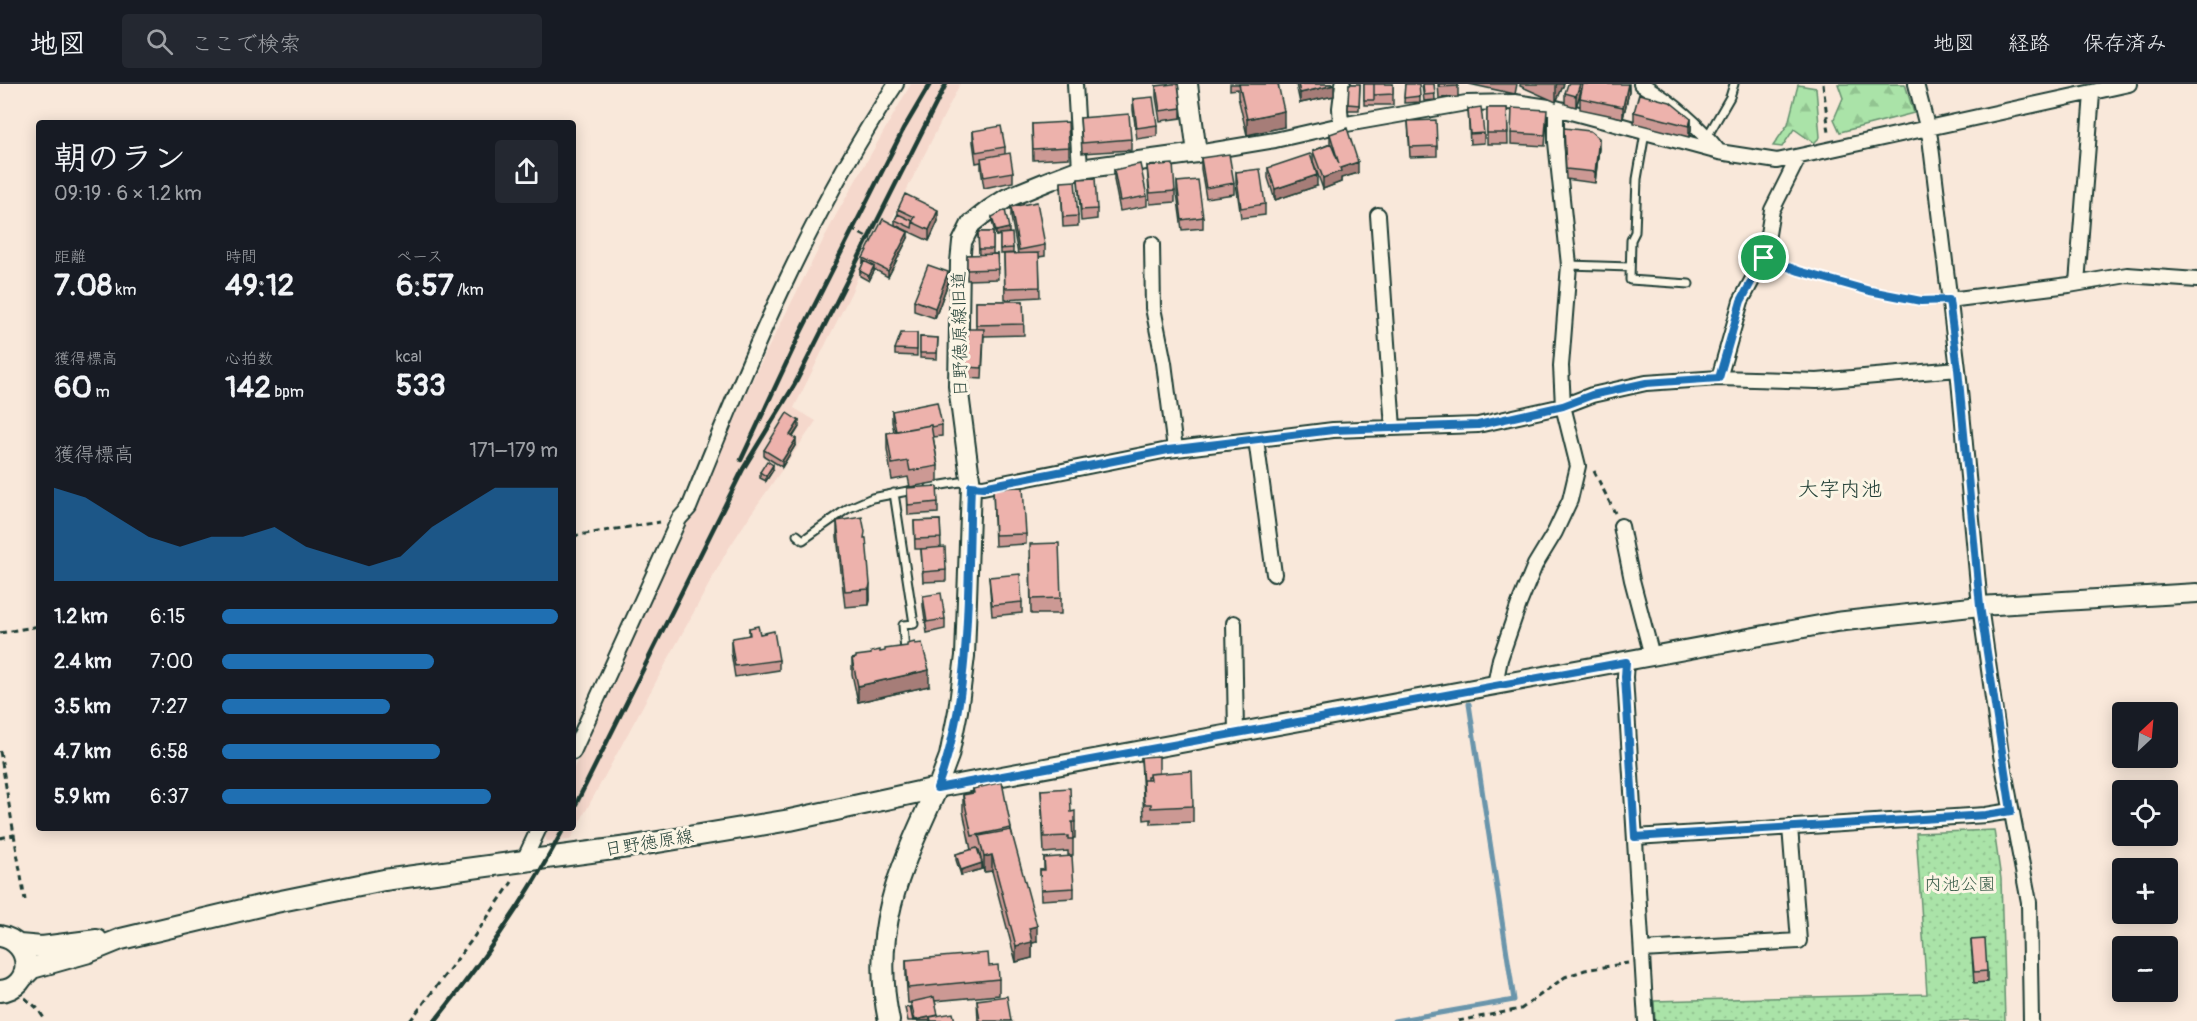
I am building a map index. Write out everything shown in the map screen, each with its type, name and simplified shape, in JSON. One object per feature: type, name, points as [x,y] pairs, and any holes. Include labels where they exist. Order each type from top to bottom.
[{"type":"main road","name":"日野徳原線","points":[[12,985],[32,968],[89,952],[121,939],[276,902],[384,880],[628,848],[790,820],[937,788]]},
{"type":"main road","points":[[890,1021],[885,999],[883,955],[892,896],[904,861],[937,788]]},
{"type":"main road","name":"日野徳原線","points":[[7,935],[42,946],[88,940],[121,939]]},
{"type":"main road","name":"日野徳原線","points":[[7,935],[26,960],[12,985]]},
{"type":"street","points":[[576,745],[679,519],[689,508],[757,344],[814,223],[872,120],[896,84]]},
{"type":"street","points":[[1075,84],[1080,169]]},
{"type":"street","points":[[1188,84],[1197,153],[1466,103],[1515,102],[1556,108],[1719,152],[1777,161],[1928,127],[2092,94],[2129,84]]},
{"type":"street","points":[[1341,125],[1340,108],[1343,84]]},
{"type":"street","points":[[1641,84],[1680,111],[1719,152]]},
{"type":"street","points":[[1916,84],[1928,127],[1958,369],[1980,606],[2011,811],[2029,902],[2031,1021]]},
{"type":"street","points":[[2077,283],[2092,94]]},
{"type":"street","points":[[1496,685],[1500,659],[1519,604],[1535,565],[1555,532],[1570,500],[1578,466],[1563,406],[1561,366],[1569,265],[1556,142],[1556,108]]},
{"type":"street","name":"日野徳原線旧道","points":[[937,788],[949,756],[965,656],[971,486],[958,386],[962,242],[971,224],[1007,198],[1080,169],[1197,153]]},
{"type":"street","points":[[1719,378],[1741,301],[1764,258],[1772,210],[1798,158]]},
{"type":"street","points":[[1378,215],[1393,428]]},
{"type":"street","points":[[1152,244],[1153,308],[1164,363],[1175,449]]},
{"type":"street","points":[[1949,300],[2127,274],[2197,280]]},
{"type":"street","points":[[971,486],[983,487],[1175,449],[1333,430],[1478,425],[1563,406],[1592,395],[1646,383],[1719,378],[1817,381],[1958,369]]},
{"type":"street","points":[[1256,440],[1274,574]]},
{"type":"street","points":[[1621,526],[1652,656]]},
{"type":"street","points":[[937,788],[1836,622],[1980,606],[2197,593]]},
{"type":"street","points":[[1234,623],[1236,733]]},
{"type":"street","points":[[1626,662],[1625,677],[1646,1021]]},
{"type":"street","points":[[1635,837],[1986,815],[2011,811]]},
{"type":"street","points":[[1643,956],[1799,941],[1790,827]]},
{"type":"street","points":[[524,860],[537,831]]},
{"type":"lane","points":[[1707,137],[1730,97],[1734,84]]},
{"type":"lane","points":[[1645,133],[1637,179],[1630,280],[1689,284]]},
{"type":"lane","points":[[1569,265],[1630,267]]},
{"type":"lane","points":[[927,488],[960,482],[971,486]]},
{"type":"lane","points":[[797,535],[802,540],[847,509],[872,498],[916,490]]},
{"type":"lane","points":[[894,493],[914,624],[903,625],[906,652],[895,653]]},
{"type":"path","points":[[1823,84],[1832,150]]},
{"type":"path","points":[[850,229],[871,239]]},
{"type":"path","points":[[1764,258],[1799,271],[1870,291],[1921,301],[1949,300]]},
{"type":"path","points":[[1592,467],[1621,526]]},
{"type":"path","points":[[576,536],[679,519]]},
{"type":"path","points":[[0,633],[36,627]]},
{"type":"path","points":[[0,751],[26,900]]},
{"type":"path","points":[[0,838],[14,835]]},
{"type":"path","points":[[410,1021],[510,886],[524,860]]},
{"type":"path","points":[[1458,1021],[1521,1009],[1565,977],[1643,956]]},
{"type":"path","points":[[12,985],[37,1008],[46,1021]]},
{"type":"shaded area","points":[[911,84],[960,84],[888,227],[908,238],[888,277],[863,264],[794,408],[816,421],[727,551],[576,829],[576,763],[759,366],[836,215]]},
{"type":"shaded area","points":[[545,831],[575,831],[570,840],[547,841]]},
{"type":"green space","points":[[1838,84],[1905,84],[1914,113],[1840,132],[1834,119],[1843,98]]},
{"type":"green space","points":[[1798,85],[1816,88],[1820,137],[1814,143],[1794,129],[1782,147],[1773,146],[1788,124]]},
{"type":"green space","name":"内池公園","points":[[1994,830],[2001,879],[2005,1021],[1655,1021],[1654,1001],[1927,994],[1916,833]]},
{"type":"building","points":[[1178,84],[1181,108],[1160,111],[1156,86]]},
{"type":"building","points":[[1239,84],[1278,84],[1284,111],[1247,119]]},
{"type":"building","points":[[1298,84],[1333,84],[1334,85],[1300,93]]},
{"type":"building","points":[[1349,84],[1360,84],[1359,105],[1348,104]]},
{"type":"building","points":[[1364,84],[1374,84],[1374,100],[1364,100]]},
{"type":"building","points":[[1374,84],[1393,84],[1393,94],[1374,95]]},
{"type":"building","points":[[1405,84],[1419,84],[1420,96],[1404,98]]},
{"type":"building","points":[[1423,84],[1434,84],[1435,94],[1424,95]]},
{"type":"building","points":[[1439,84],[1458,84],[1458,86],[1439,87]]},
{"type":"building","points":[[1568,84],[1580,84],[1576,96],[1565,93]]},
{"type":"building","points":[[1583,84],[1628,84],[1623,107],[1580,98]]},
{"type":"building","points":[[1639,94],[1670,102],[1691,119],[1689,126],[1634,112]]},
{"type":"building","points":[[1153,97],[1157,125],[1137,128],[1133,99]]},
{"type":"building","points":[[1481,107],[1484,133],[1470,134],[1468,109]]},
{"type":"building","points":[[1487,108],[1507,108],[1508,133],[1487,133]]},
{"type":"building","points":[[1512,108],[1547,110],[1545,135],[1511,133]]},
{"type":"building","points":[[1129,114],[1131,139],[1082,143],[1080,118]]},
{"type":"building","points":[[1436,120],[1437,146],[1410,147],[1408,121]]},
{"type":"building","points":[[1068,122],[1069,147],[1033,149],[1032,124]]},
{"type":"building","points":[[1001,126],[1005,147],[976,152],[973,131]]},
{"type":"building","points":[[1347,128],[1358,162],[1340,168],[1341,171],[1323,178],[1313,151],[1331,144],[1339,164],[1330,134]]},
{"type":"building","points":[[1564,128],[1590,131],[1599,138],[1595,172],[1566,169]]},
{"type":"building","points":[[1010,153],[1013,172],[984,177],[981,158]]},
{"type":"building","points":[[1229,154],[1234,183],[1206,188],[1201,158]]},
{"type":"building","points":[[1310,154],[1317,175],[1275,189],[1268,168]]},
{"type":"building","points":[[1140,164],[1147,196],[1120,201],[1114,170]]},
{"type":"building","points":[[1173,164],[1175,191],[1150,193],[1147,166]]},
{"type":"building","points":[[1260,169],[1265,204],[1241,208],[1236,172]]},
{"type":"building","points":[[1095,178],[1097,209],[1081,210],[1078,179]]},
{"type":"building","points":[[1198,180],[1203,217],[1182,220],[1177,182]]},
{"type":"building","points":[[1075,181],[1078,216],[1063,217],[1061,182]]},
{"type":"building","points":[[905,194],[938,210],[929,230],[912,222],[915,217],[898,209]]},
{"type":"building","points":[[1037,202],[1045,245],[1019,250],[1011,207]]},
{"type":"building","points":[[1005,210],[1009,228],[996,231],[992,217]]},
{"type":"building","points":[[898,214],[913,221],[912,228],[895,220]]},
{"type":"building","points":[[883,219],[908,232],[888,271],[863,258]]},
{"type":"building","points":[[978,232],[993,232],[993,249],[979,249]]},
{"type":"building","points":[[1012,233],[1013,248],[1000,249],[1000,234]]},
{"type":"building","points":[[1039,253],[1040,287],[1005,288],[1004,254]]},
{"type":"building","points":[[997,254],[998,269],[967,270],[967,255]]},
{"type":"building","points":[[864,261],[874,266],[869,276],[860,271]]},
{"type":"building","points":[[928,265],[948,272],[935,308],[914,300]]},
{"type":"building","points":[[976,301],[1023,301],[1024,324],[976,325]]},
{"type":"building","points":[[968,329],[984,329],[982,368],[966,367]]},
{"type":"building","points":[[901,333],[917,333],[917,350],[895,349]]},
{"type":"building","points":[[920,337],[938,338],[937,353],[920,353]]},
{"type":"building","points":[[937,402],[942,425],[896,431],[892,411]]},
{"type":"building","points":[[787,413],[799,421],[790,435],[796,439],[782,461],[764,450]]},
{"type":"building","points":[[931,425],[938,466],[910,471],[908,461],[892,464],[887,433]]},
{"type":"building","points":[[767,461],[773,465],[766,476],[760,472]]},
{"type":"building","points":[[937,486],[938,502],[908,505],[907,488]]},
{"type":"building","points":[[1023,487],[1026,534],[995,535],[993,488]]},
{"type":"building","points":[[862,517],[864,538],[866,538],[869,589],[845,591],[837,521]]},
{"type":"building","points":[[940,520],[941,538],[915,539],[914,521]]},
{"type":"building","points":[[1059,543],[1061,598],[1031,599],[1030,544]]},
{"type":"building","points":[[945,547],[946,570],[923,572],[921,549]]},
{"type":"building","points":[[1020,574],[1022,602],[992,605],[989,577]]},
{"type":"building","points":[[941,593],[945,619],[927,622],[923,596]]},
{"type":"building","points":[[758,626],[760,634],[774,631],[779,660],[735,666],[731,641],[733,638],[750,635],[749,628]]},
{"type":"building","points":[[915,642],[915,644],[922,643],[929,670],[858,686],[852,659],[856,656],[907,646]]},
{"type":"building","points":[[1159,756],[1159,773],[1149,774],[1147,780],[1143,780],[1143,784],[1141,757]]},
{"type":"building","points":[[1192,771],[1193,806],[1151,808],[1151,804],[1144,804],[1143,780],[1150,780],[1149,774]]},
{"type":"building","points":[[1002,782],[1011,828],[972,836],[963,795],[974,793],[973,789]]},
{"type":"building","points":[[1070,788],[1071,812],[1075,811],[1075,822],[1072,822],[1073,839],[1068,839],[1068,836],[1044,837],[1041,790]]},
{"type":"building","points":[[1011,830],[1037,926],[1029,928],[1032,942],[1016,946],[992,855],[984,857],[979,836]]},
{"type":"building","points":[[977,848],[982,863],[961,870],[956,854]]},
{"type":"building","points":[[1072,856],[1074,888],[1041,890],[1040,870],[1045,870],[1044,858]]},
{"type":"building","points":[[1985,939],[1987,971],[1974,972],[1971,940]]},
{"type":"building","points":[[988,953],[989,966],[998,965],[999,979],[908,988],[906,960]]},
{"type":"building","points":[[1007,996],[1011,1021],[980,1021],[977,1000]]},
{"type":"building","points":[[934,997],[938,1015],[915,1020],[911,1002]]},
{"type":"building","points":[[910,1007],[913,1021],[908,1021],[905,1008]]},
{"type":"building","points":[[953,1013],[955,1021],[931,1021],[930,1017]]},
{"type":"waterway","points":[[1394,1021],[1514,1000],[1469,704]]},
{"type":"railway","points":[[741,460],[800,334],[903,130],[930,84]]},
{"type":"railway","points":[[576,804],[743,469],[795,384],[946,84]]},
{"type":"railway","points":[[435,1021],[471,975],[504,927],[536,879],[562,831]]},
{"type":"district","name":"大字内池","points":[[1840,489]]},
{"type":"route","points":[[1764,258],[1799,271],[1870,291],[1921,301],[1949,300],[1958,369],[1980,606],[2011,811],[1986,815],[1635,837],[1626,662],[937,788],[949,756],[965,656],[971,486],[983,487],[1168,450],[1333,430],[1478,425],[1563,406],[1592,395],[1646,383],[1719,378],[1741,301],[1764,258]]}]
